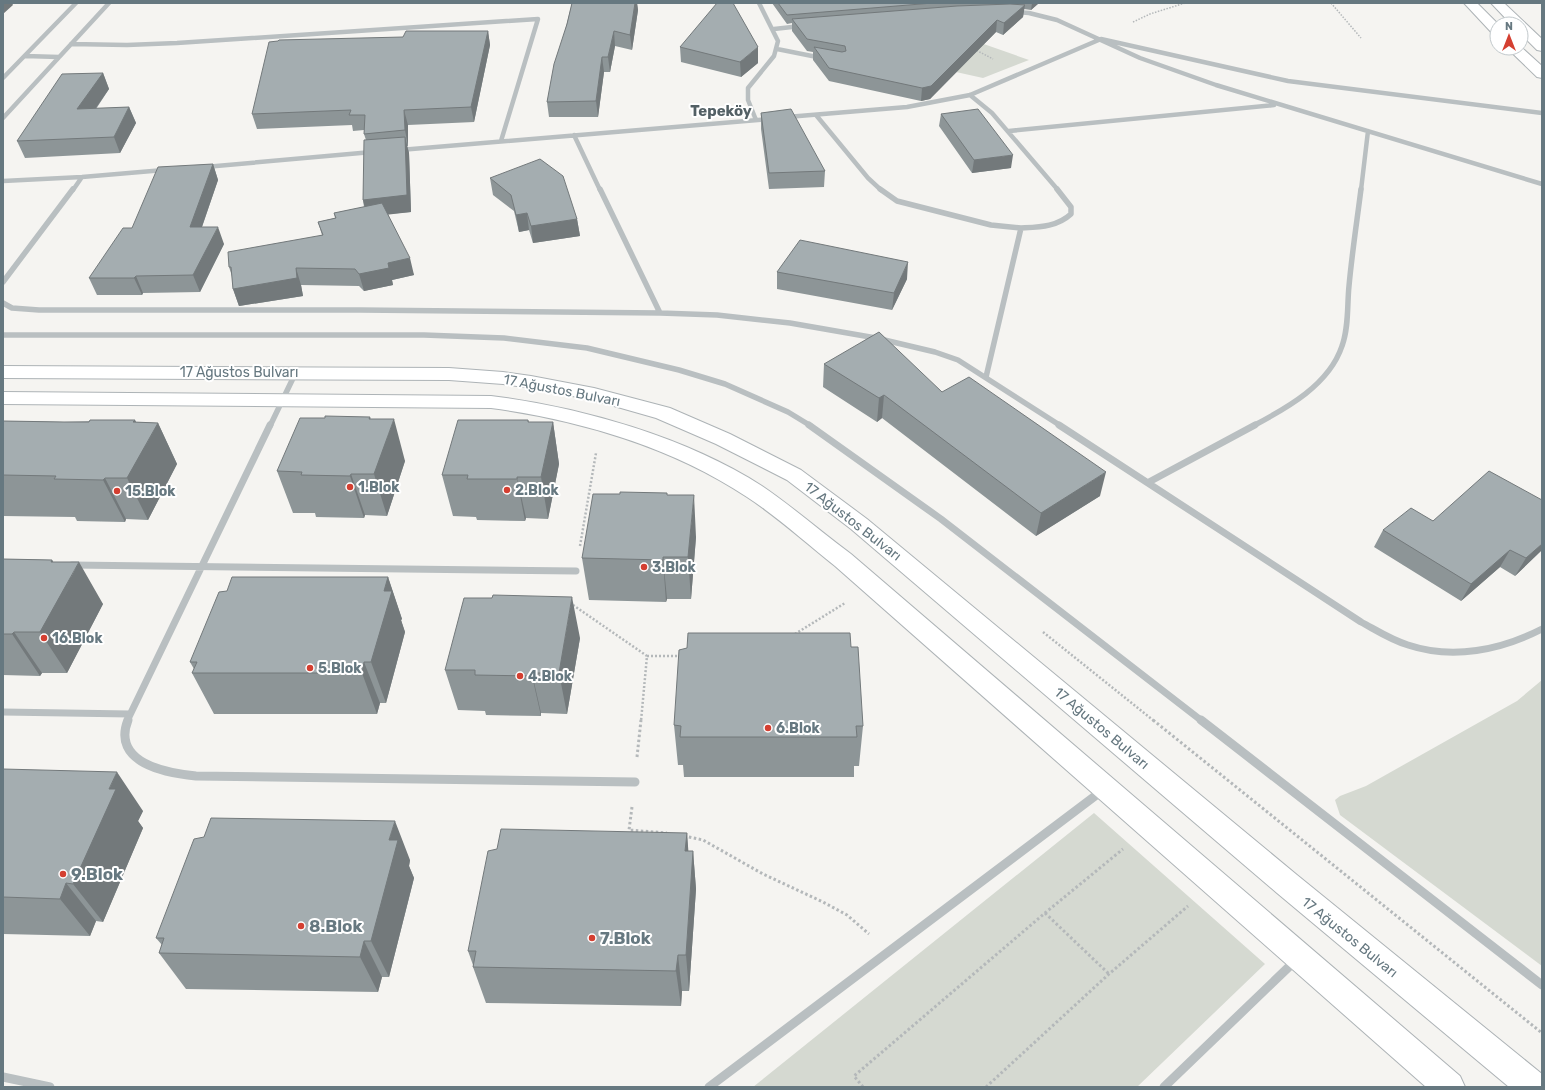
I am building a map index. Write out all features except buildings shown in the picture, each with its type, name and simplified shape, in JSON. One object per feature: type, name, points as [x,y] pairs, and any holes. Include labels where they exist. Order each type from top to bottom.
[{"type":"main road","points":[[1470,3],[1489,22]]},
{"type":"main road","points":[[1498,3],[1511,16]]},
{"type":"main road","points":[[1529,34],[1542,47]]},
{"type":"main road","points":[[1523,56],[1542,74]]},
{"type":"main road","name":"17 Ağustos Bulvarı","points":[[3,372],[296,372],[473,375],[531,382],[586,392],[663,413],[691,423],[794,475],[859,524],[1281,879],[1533,1087]]},
{"type":"main road","name":"17 Ağustos Bulvarı","points":[[3,398],[283,399],[491,402],[529,407],[570,416],[614,429],[647,439],[722,472],[755,492],[830,551],[1448,1087]]},
{"type":"street","points":[[3,78],[76,3]]},
{"type":"street","points":[[3,118],[109,3]]},
{"type":"street","points":[[756,120],[746,100],[748,88],[771,61],[777,48],[778,41],[774,29],[759,3]]},
{"type":"street","points":[[1008,12],[1023,12],[1046,17],[1101,39],[1123,51],[1150,62],[1277,105],[1542,184]]},
{"type":"street","points":[[71,44],[127,45],[177,43],[538,19],[502,141]]},
{"type":"street","points":[[774,29],[807,25]]},
{"type":"street","points":[[391,151],[907,107],[938,102],[970,94],[1101,39],[1288,81],[1542,113]]},
{"type":"street","points":[[777,48],[828,59]]},
{"type":"street","points":[[25,56],[59,57]]},
{"type":"street","points":[[816,115],[868,178],[887,195],[897,200],[990,225],[1021,228],[1058,224],[1066,220],[1071,214],[1071,207],[1009,131],[992,113],[970,94]]},
{"type":"street","points":[[1009,131],[1277,105]]},
{"type":"street","points":[[1149,482],[1283,410],[1303,396],[1333,364],[1342,347],[1346,325],[1368,131]]},
{"type":"street","points":[[574,135],[660,313]]},
{"type":"street","points":[[200,167],[375,152]]},
{"type":"street","points":[[3,181],[82,177],[169,170]]},
{"type":"street","points":[[3,282],[82,177]]},
{"type":"street","points":[[986,376],[1021,228]]},
{"type":"street","points":[[3,303],[12,308],[39,310],[368,310],[660,313],[753,318],[854,333],[936,352],[958,360],[986,376],[1361,622],[1391,638],[1414,647],[1455,651],[1487,650],[1517,641],[1542,629]]},
{"type":"street","points":[[3,335],[424,335],[504,338],[587,348],[679,370],[725,384],[788,412],[814,428],[941,519],[1542,985]]},
{"type":"street","points":[[296,372],[130,714],[124,731],[125,740],[129,749],[146,765],[159,771],[175,774],[228,777],[635,782]]},
{"type":"street","points":[[66,565],[576,571]]},
{"type":"street","points":[[3,712],[130,714]]},
{"type":"street","points":[[709,1087],[1105,788]]},
{"type":"street","points":[[1164,1087],[1299,958]]},
{"type":"street","points":[[3,1077],[50,1087]]},
{"type":"path","points":[[1101,39],[1150,14],[1185,3]]},
{"type":"path","points":[[1331,3],[1361,38]]},
{"type":"path","points":[[973,49],[1021,73]]},
{"type":"path","points":[[597,448],[570,603],[647,656],[684,656]]},
{"type":"path","points":[[792,636],[851,600]]},
{"type":"path","points":[[647,656],[629,830],[674,834]]},
{"type":"path","points":[[680,835],[703,840],[763,874],[847,915],[866,930],[888,952]]},
{"type":"path","points":[[863,1087],[854,1076],[1045,913],[1130,844]]},
{"type":"path","points":[[986,1087],[1109,974],[1193,901]]},
{"type":"path","points":[[1045,913],[1109,974]]},
{"type":"path","points":[[1447,957],[1542,1033]]},
{"type":"shaded area","points":[[978,42],[1029,60],[983,78],[920,64]]},
{"type":"shaded area","points":[[1542,680],[1542,966],[1340,815],[1335,800],[1340,796],[1366,786],[1517,701]]},
{"type":"shaded area","points":[[1094,813],[1265,964],[1137,1087],[753,1087]]},
{"type":"place","name":"1.Blok","points":[[350,487]]},
{"type":"place","name":"2.Blok","points":[[507,490]]},
{"type":"place","name":"15.Blok","points":[[117,491]]},
{"type":"place","name":"3.Blok","points":[[644,567]]},
{"type":"place","name":"16.Blok","points":[[44,638]]},
{"type":"place","name":"5.Blok","points":[[310,668]]},
{"type":"place","name":"4.Blok","points":[[520,676]]},
{"type":"place","name":"6.Blok","points":[[768,728]]},
{"type":"place","name":"9.Blok","points":[[63,874]]},
{"type":"place","name":"8.Blok","points":[[301,926]]},
{"type":"place","name":"7.Blok","points":[[592,938]]},
{"type":"district","name":"Tepeköy","points":[[721,111]]}]
